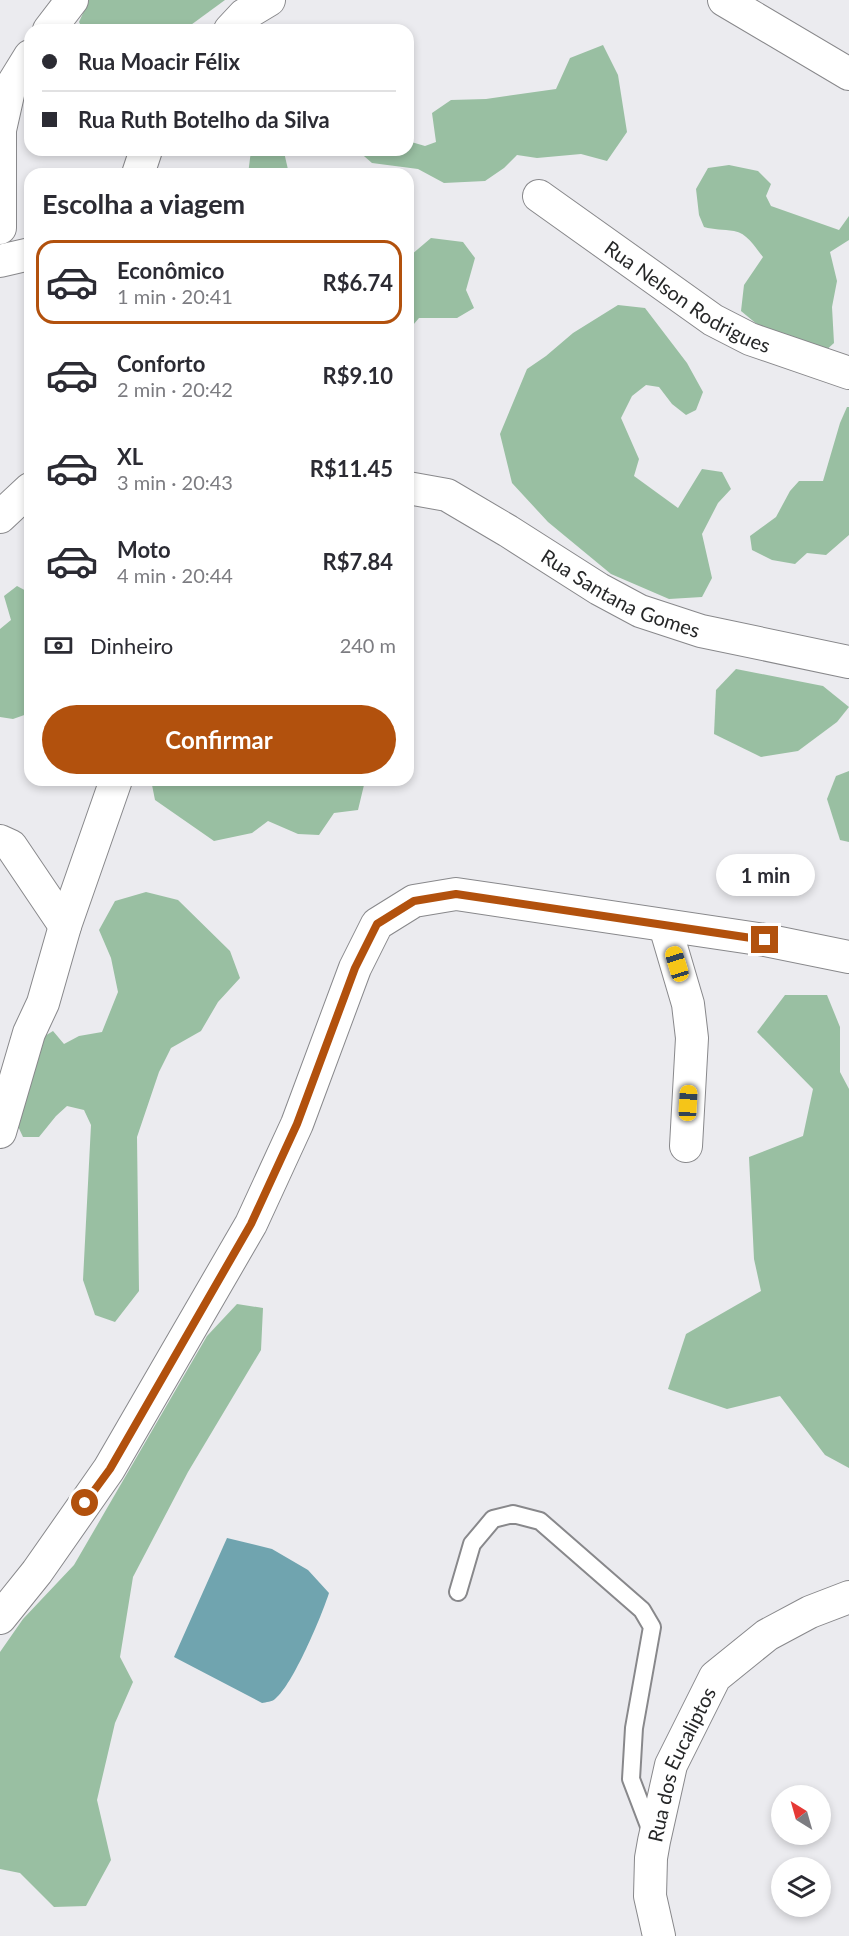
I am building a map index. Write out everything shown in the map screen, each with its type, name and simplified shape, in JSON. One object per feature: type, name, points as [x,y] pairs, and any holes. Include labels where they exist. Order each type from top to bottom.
[{"type":"street","points":[[54,24],[72,0]]},
{"type":"street","points":[[236,24],[244,15],[268,0]]},
{"type":"street","points":[[724,0],[849,74]]},
{"type":"street","points":[[0,228],[0,130],[9,90],[24,66]]},
{"type":"street","name":"Rua Nelson Rodrigues","points":[[539,196],[713,320],[750,339],[849,373]]},
{"type":"street","points":[[0,261],[24,255]]},
{"type":"street","name":"Rua Santana Gomes","points":[[414,489],[447,495],[599,589],[640,611],[701,630],[849,662]]},
{"type":"street","points":[[0,517],[24,495]]},
{"type":"street","points":[[0,1132],[29,1033],[43,1003],[65,926],[114,786]]},
{"type":"street","points":[[0,841],[11,846],[65,926]]},
{"type":"street","points":[[0,1618],[37,1572],[110,1469],[251,1224],[297,1124],[355,968],[377,924],[414,901],[456,894],[765,940],[849,957]]},
{"type":"street","points":[[665,926],[688,1004],[692,1038],[686,1146]]},
{"type":"street","name":"Rua dos Eucaliptos","points":[[659,1936],[650,1896],[654,1840],[671,1765],[716,1677],[767,1635],[810,1612],[849,1597]]},
{"type":"lane","points":[[458,1592],[472,1544],[493,1519],[513,1514],[540,1521],[642,1610],[652,1627],[634,1728],[631,1779],[654,1840]]},
{"type":"green space","points":[[89,0],[225,0],[192,24],[80,24]]},
{"type":"green space","points":[[603,45],[618,75],[627,132],[607,161],[581,154],[537,158],[517,155],[504,168],[485,181],[444,183],[418,169],[372,163],[364,156],[414,156],[414,143],[425,146],[436,142],[432,113],[451,100],[486,99],[556,89],[570,58]]},
{"type":"green space","points":[[250,156],[285,156],[288,168],[249,168]]},
{"type":"green space","points":[[729,165],[758,171],[771,184],[766,196],[771,206],[839,230],[849,216],[849,240],[830,252],[837,281],[832,307],[834,343],[823,353],[764,330],[741,311],[744,285],[763,257],[743,234],[704,227],[699,215],[696,189],[708,168]]},
{"type":"green space","points":[[431,238],[463,242],[475,258],[466,290],[474,308],[457,318],[419,318],[414,324],[414,252]]},
{"type":"green space","points":[[618,305],[645,308],[687,363],[703,392],[696,410],[686,415],[672,404],[659,387],[646,385],[632,396],[621,418],[639,459],[634,476],[678,508],[702,469],[722,472],[731,489],[718,503],[702,534],[712,578],[702,597],[669,599],[611,574],[548,522],[512,483],[500,434],[527,369],[573,333]]},
{"type":"green space","points":[[847,407],[849,407],[849,535],[826,555],[807,553],[795,564],[772,560],[752,550],[750,536],[776,517],[790,491],[799,481],[823,481]]},
{"type":"green space","points":[[17,586],[24,590],[24,715],[13,719],[0,717],[0,629],[11,620],[4,596]]},
{"type":"green space","points":[[736,669],[823,686],[849,707],[837,722],[798,751],[761,757],[714,734],[716,690]]},
{"type":"green space","points":[[849,771],[849,842],[840,840],[827,799],[836,776]]},
{"type":"green space","points":[[152,786],[364,786],[358,810],[334,813],[319,835],[298,834],[268,821],[252,833],[214,841],[155,800]]},
{"type":"green space","points":[[146,892],[178,900],[230,951],[240,978],[218,1002],[201,1031],[171,1048],[159,1072],[137,1137],[139,1291],[115,1322],[95,1315],[83,1280],[91,1125],[84,1110],[67,1106],[39,1137],[23,1137],[15,1120],[40,1039],[53,1031],[64,1044],[79,1036],[102,1032],[118,992],[111,958],[99,930],[115,901]]},
{"type":"green space","points":[[785,995],[827,995],[840,1027],[840,1072],[849,1089],[849,1468],[825,1455],[780,1396],[727,1409],[668,1389],[686,1334],[761,1291],[754,1259],[749,1157],[803,1136],[813,1089],[757,1032]]},
{"type":"green space","points":[[237,1304],[263,1308],[261,1350],[188,1472],[133,1577],[120,1657],[133,1682],[115,1723],[97,1800],[111,1860],[86,1906],[54,1907],[20,1873],[0,1869],[0,1652],[23,1619],[74,1565],[207,1336]]},
{"type":"water","points":[[227,1538],[272,1549],[308,1570],[329,1593],[314,1633],[290,1680],[271,1701],[262,1703],[174,1657]]},
{"type":"route","points":[[85,1503],[110,1469],[251,1224],[297,1124],[355,968],[377,924],[414,901],[456,894],[765,940]]}]
